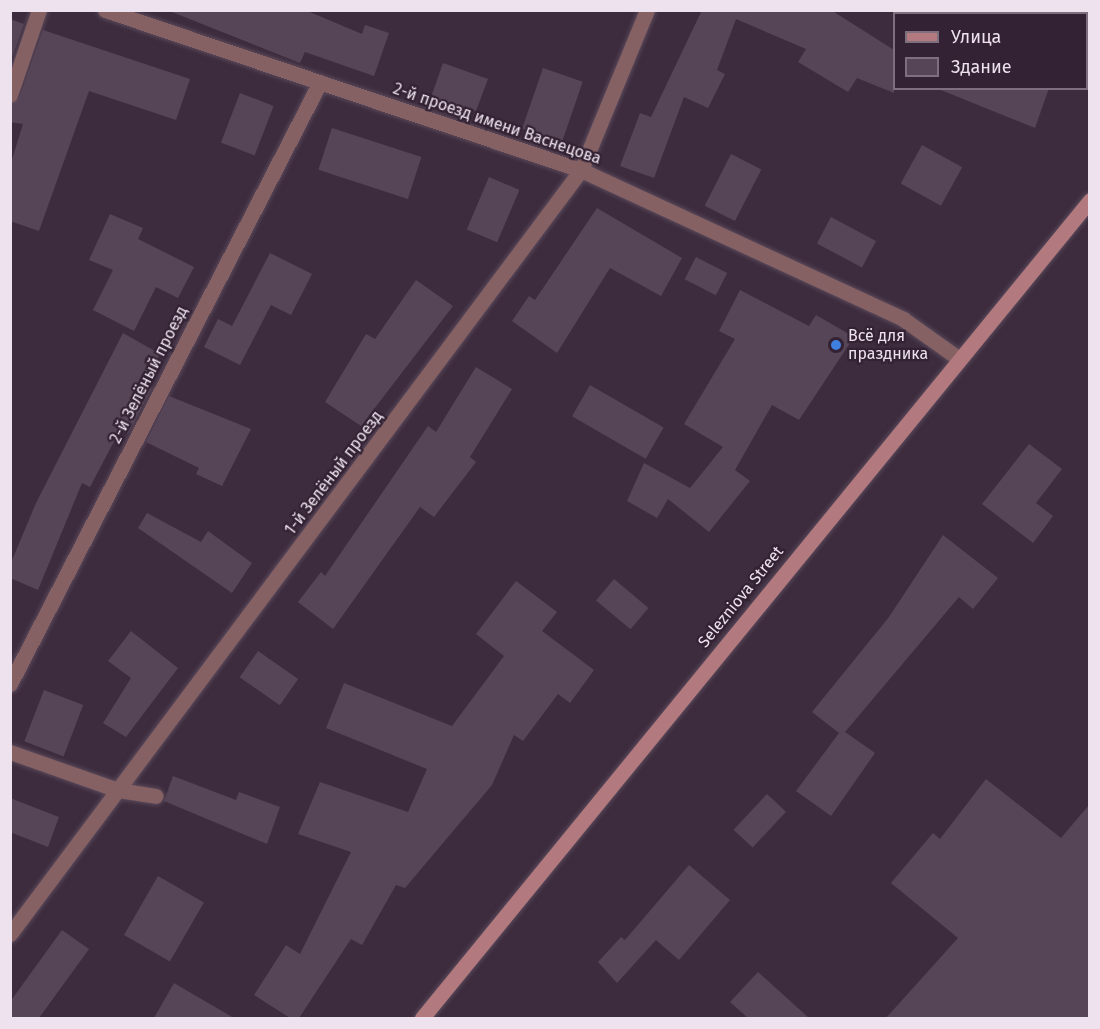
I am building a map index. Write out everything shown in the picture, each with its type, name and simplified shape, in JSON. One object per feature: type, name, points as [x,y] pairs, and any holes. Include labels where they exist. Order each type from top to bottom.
[{"type":"street","points":[[10,96],[39,10]]},
{"type":"street","name":"2-й проезд имени Васнецова","points":[[105,10],[580,170],[903,319],[958,358]]},
{"type":"street","name":"1-й Зелёный проезд","points":[[10,934],[580,170],[646,10]]},
{"type":"street","name":"2-й Зелёный проезд","points":[[10,684],[320,82]]},
{"type":"street","name":"Selezniova Street","points":[[422,1018],[1089,200]]},
{"type":"street","points":[[10,752],[118,790],[156,796]]},
{"type":"building","points":[[167,10],[305,10],[362,34],[365,25],[389,33],[374,76],[305,52],[300,63]]},
{"type":"building","points":[[702,10],[831,10],[893,49],[894,93],[857,78],[848,92],[798,62],[806,49],[736,19],[717,70],[725,74],[708,108],[684,97],[654,178],[620,166],[640,113],[651,117]]},
{"type":"building","points":[[10,19],[24,24],[10,63]]},
{"type":"building","points":[[43,30],[190,79],[176,120],[89,91],[39,231],[10,221],[10,166],[23,124],[10,122],[10,105],[19,98]]},
{"type":"building","points":[[443,63],[488,79],[476,111],[464,107],[460,114],[429,103]]},
{"type":"building","points":[[543,68],[583,82],[562,142],[522,129]]},
{"type":"building","points":[[941,90],[1048,90],[1035,128]]},
{"type":"building","points":[[240,93],[274,106],[255,155],[221,142]]},
{"type":"building","points":[[332,128],[421,157],[408,199],[318,170]]},
{"type":"building","points":[[922,145],[962,167],[941,206],[901,183]]},
{"type":"building","points":[[731,154],[761,169],[735,221],[705,206]]},
{"type":"building","points":[[489,177],[519,190],[497,242],[467,229]]},
{"type":"building","points":[[597,208],[682,258],[661,296],[610,268],[557,353],[512,321],[529,296],[535,300]]},
{"type":"building","points":[[110,214],[143,228],[138,239],[194,267],[178,298],[156,287],[134,331],[93,310],[113,270],[89,260]]},
{"type":"building","points":[[831,217],[876,241],[862,267],[817,243]]},
{"type":"building","points":[[270,253],[312,274],[291,315],[271,305],[240,365],[204,347],[218,319],[232,326]]},
{"type":"building","points":[[696,257],[727,273],[716,295],[685,279]]},
{"type":"building","points":[[416,280],[453,306],[361,426],[325,402],[366,334],[375,339]]},
{"type":"building","points":[[740,290],[809,326],[816,315],[854,337],[799,420],[772,405],[735,470],[750,481],[709,532],[668,499],[657,518],[627,501],[644,463],[690,488],[723,447],[684,424],[735,339],[719,331]]},
{"type":"building","points":[[123,333],[160,354],[143,384],[152,388],[128,434],[120,430],[90,487],[82,483],[38,590],[10,578],[10,565],[36,503]]},
{"type":"building","points":[[476,367],[512,389],[470,457],[476,462],[434,517],[420,507],[333,629],[298,602],[321,572],[325,576],[428,426],[436,432]]},
{"type":"building","points":[[590,385],[664,428],[646,459],[572,416]]},
{"type":"building","points":[[169,396],[251,429],[222,486],[196,474],[199,468],[146,442]]},
{"type":"building","points":[[1029,444],[1062,469],[1036,503],[1053,516],[1033,543],[982,504]]},
{"type":"building","points":[[147,513],[201,542],[208,531],[252,563],[232,593],[138,528]]},
{"type":"building","points":[[943,535],[998,578],[973,609],[959,597],[845,732],[875,753],[831,816],[796,791],[839,733],[812,712],[889,617]]},
{"type":"building","points":[[614,579],[648,608],[630,629],[596,600]]},
{"type":"building","points":[[516,581],[557,612],[542,631],[594,670],[570,703],[558,694],[523,741],[514,735],[492,785],[405,888],[396,885],[362,945],[351,939],[299,1018],[290,1018],[254,995],[286,945],[300,954],[351,852],[298,834],[320,782],[408,812],[427,769],[326,728],[344,683],[452,726],[504,656],[476,634]]},
{"type":"building","points":[[131,631],[178,668],[126,737],[103,723],[131,678],[108,661]]},
{"type":"building","points":[[258,651],[298,679],[280,705],[240,677]]},
{"type":"building","points":[[44,690],[83,705],[64,756],[24,741]]},
{"type":"building","points":[[173,776],[236,800],[239,792],[280,807],[267,844],[164,801]]},
{"type":"building","points":[[986,779],[1061,838],[1089,805],[1089,1018],[886,1018],[958,938],[891,883],[933,833],[940,839]]},
{"type":"building","points":[[767,794],[786,812],[753,848],[734,830]]},
{"type":"building","points":[[10,798],[59,817],[48,847],[10,832]]},
{"type":"building","points":[[689,865],[730,900],[679,960],[656,940],[617,983],[598,962],[621,937],[625,940]]},
{"type":"building","points":[[158,876],[204,902],[170,961],[124,935]]},
{"type":"building","points":[[62,930],[89,949],[39,1018],[10,1018],[10,1002]]},
{"type":"building","points":[[758,972],[809,1018],[748,1018],[730,1002]]},
{"type":"building","points":[[174,983],[234,1018],[154,1018]]},
{"type":"place","name":"Всё для праздника","points":[[836,345]]}]
